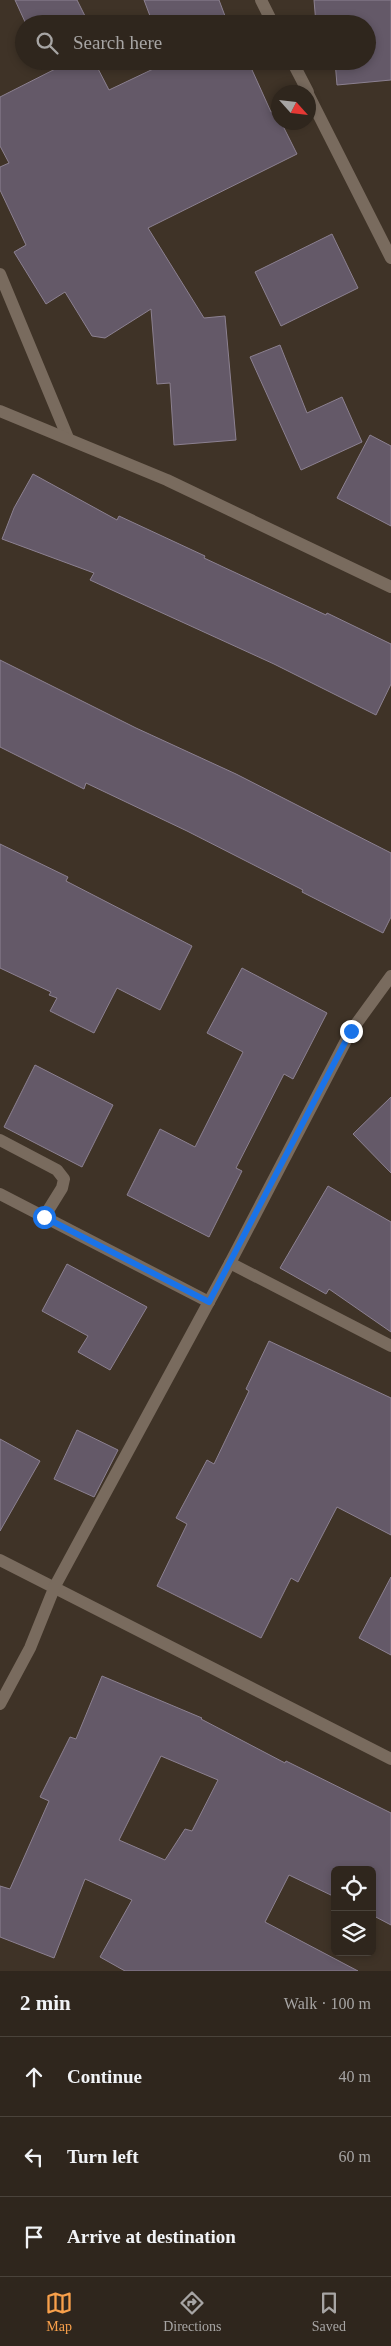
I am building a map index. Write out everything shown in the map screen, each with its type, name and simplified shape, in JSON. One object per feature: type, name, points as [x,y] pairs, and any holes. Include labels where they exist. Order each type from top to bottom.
[{"type":"street","points":[[261,0],[268,15]]},
{"type":"street","points":[[296,70],[304,85]]},
{"type":"street","points":[[316,109],[391,258]]},
{"type":"street","points":[[0,274],[68,438]]},
{"type":"street","points":[[0,410],[168,480],[391,587]]},
{"type":"street","points":[[0,1704],[30,1648],[55,1586],[230,1263],[351,1031],[391,976]]},
{"type":"street","points":[[0,1140],[57,1170],[64,1179],[62,1188],[44,1217]]},
{"type":"street","points":[[0,1194],[209,1302]]},
{"type":"street","points":[[230,1263],[391,1346]]},
{"type":"street","points":[[0,1560],[55,1586],[391,1758]]},
{"type":"building","points":[[15,0],[77,0],[84,15],[22,15]]},
{"type":"building","points":[[144,0],[219,0],[225,15],[150,15]]},
{"type":"building","points":[[314,0],[391,0],[391,80],[337,85],[336,70],[376,70],[376,15],[315,15]]},
{"type":"building","points":[[53,70],[99,70],[109,90],[151,70],[252,70],[271,112],[271,130],[285,130],[297,154],[148,228],[204,318],[225,316],[236,440],[174,445],[170,383],[157,384],[151,309],[105,338],[92,336],[65,292],[46,304],[14,252],[26,245],[0,190],[0,167],[9,163],[0,146],[0,97]]},
{"type":"building","points":[[332,234],[358,288],[281,326],[255,272]]},
{"type":"building","points":[[280,345],[307,413],[342,397],[362,442],[301,470],[250,357]]},
{"type":"building","points":[[370,435],[391,446],[391,526],[337,498]]},
{"type":"building","points":[[33,474],[117,520],[119,516],[205,556],[204,558],[391,644],[391,684],[376,715],[274,664],[90,580],[94,573],[2,539],[14,508]]},
{"type":"building","points":[[0,660],[136,728],[236,774],[391,853],[391,917],[383,933],[187,831],[86,783],[84,789],[0,747]]},
{"type":"building","points":[[0,844],[68,877],[66,881],[192,946],[160,1010],[117,988],[94,1033],[50,1011],[57,998],[49,995],[51,992],[0,968]]},
{"type":"building","points":[[242,968],[327,1013],[293,1079],[284,1074],[236,1168],[242,1171],[209,1237],[127,1195],[160,1129],[195,1147],[243,1052],[207,1033]]},
{"type":"building","points":[[35,1065],[113,1105],[82,1167],[4,1127]]},
{"type":"building","points":[[391,1097],[391,1173],[353,1134]]},
{"type":"building","points":[[328,1186],[391,1222],[391,1332],[329,1289],[326,1294],[280,1268]]},
{"type":"building","points":[[67,1264],[147,1307],[110,1370],[78,1352],[88,1336],[42,1311]]},
{"type":"building","points":[[269,1341],[391,1398],[391,1535],[337,1507],[298,1582],[291,1578],[261,1638],[157,1586],[187,1524],[176,1518],[207,1460],[214,1464],[249,1391],[246,1389]]},
{"type":"building","points":[[77,1430],[118,1450],[94,1497],[54,1479]]},
{"type":"building","points":[[0,1439],[40,1461],[0,1531]]},
{"type":"building","points":[[391,1577],[391,1655],[359,1638]]},
{"type":"building","points":[[102,1676],[202,1718],[285,1763],[286,1761],[391,1813],[391,1925],[376,1917],[376,1866],[331,1866],[331,1895],[289,1875],[265,1922],[358,1971],[125,1971],[100,1957],[132,1900],[85,1879],[54,1958],[0,1937],[0,1886],[10,1889],[49,1801],[40,1797],[70,1737],[76,1739]],"holes":[[[161,1756],[218,1780],[192,1831],[185,1829],[165,1860],[119,1840]]]},
{"type":"route","points":[[44,1217],[209,1302],[351,1031]]}]
